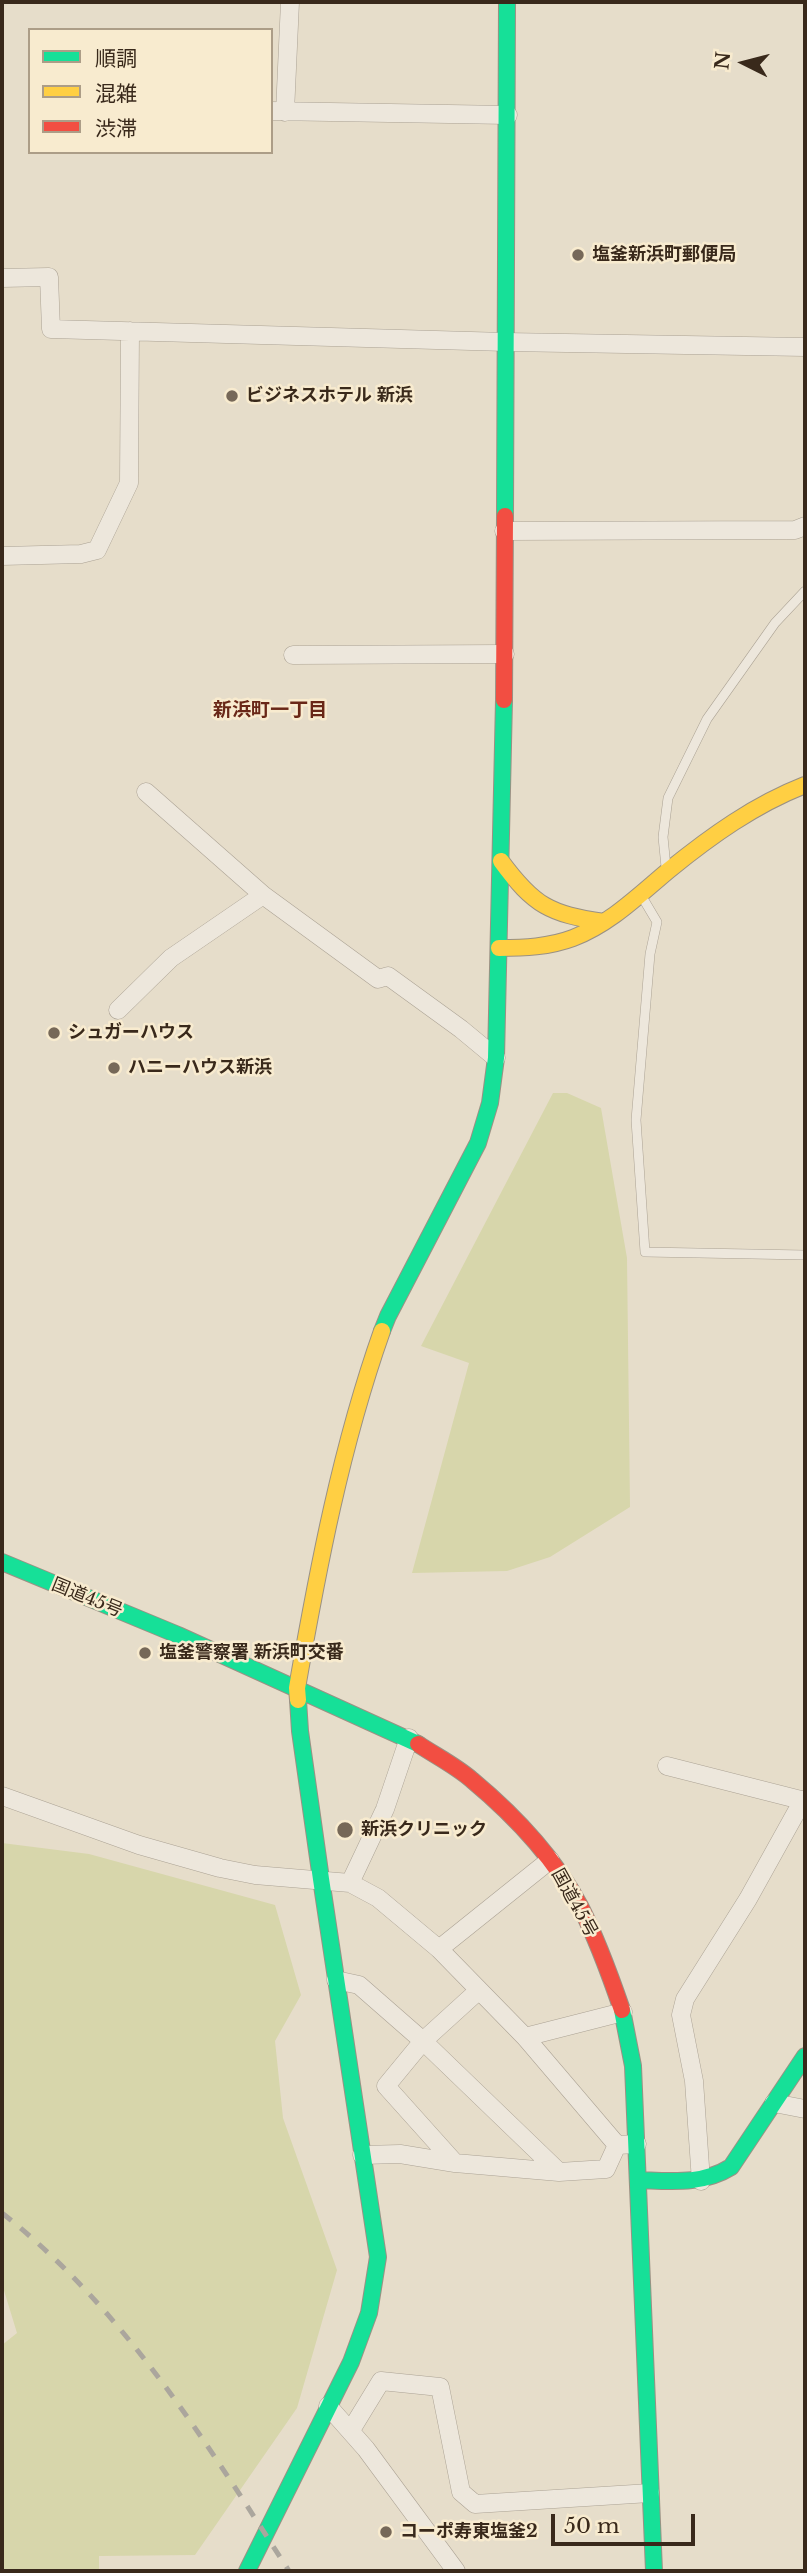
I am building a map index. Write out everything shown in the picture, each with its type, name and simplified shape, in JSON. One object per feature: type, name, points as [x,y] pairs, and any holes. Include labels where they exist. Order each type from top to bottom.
[{"type":"main road","points":[[247,2571],[351,2362],[369,2313],[378,2257],[321,1879],[300,1731],[297,1688],[316,1579],[360,1394],[388,1316],[478,1143],[490,1102],[496,1058],[505,654],[508,2]]},
{"type":"main road","points":[[499,948],[528,948],[559,943],[604,922],[738,816],[769,799],[805,785]]},
{"type":"main road","points":[[501,861],[521,889],[544,907],[566,916],[604,922]]},
{"type":"main road","name":"国道45号","points":[[2,1562],[178,1635],[409,1738],[470,1778],[517,1820],[550,1860],[579,1904],[603,1956],[623,2012],[633,2066],[654,2571]]},
{"type":"main road","points":[[638,2180],[701,2181],[721,2175],[731,2167],[805,2056]]},
{"type":"street","points":[[290,2],[278,112],[508,115]]},
{"type":"street","points":[[2,278],[49,277],[51,330],[506,342],[805,346]]},
{"type":"street","points":[[2,556],[81,554],[97,550],[129,483],[130,331]]},
{"type":"street","points":[[504,531],[795,530],[805,526]]},
{"type":"street","points":[[293,655],[505,654]]},
{"type":"street","points":[[146,792],[263,895],[379,979],[388,976],[496,1058]]},
{"type":"street","points":[[118,1010],[171,958],[263,895]]},
{"type":"street","points":[[350,1882],[385,1809],[409,1738]]},
{"type":"street","points":[[667,1766],[804,1800],[748,1899],[685,1999],[681,2015],[694,2081],[701,2181]]},
{"type":"street","points":[[2,1796],[139,1845],[219,1868],[254,1875],[350,1882],[378,1898],[439,1949],[525,2037],[617,2145]]},
{"type":"street","points":[[439,1949],[550,1860]]},
{"type":"street","points":[[336,1980],[359,1985],[423,2041],[559,2172]]},
{"type":"street","points":[[455,2163],[386,2086],[423,2041],[478,1991]]},
{"type":"street","points":[[525,2037],[623,2012]]},
{"type":"street","points":[[774,2103],[805,2109]]},
{"type":"street","points":[[617,2145],[637,2144]]},
{"type":"street","points":[[362,2155],[400,2154],[455,2163],[559,2172],[606,2168],[617,2145]]},
{"type":"street","points":[[351,2430],[382,2381],[440,2387],[461,2492],[475,2504],[650,2493]]},
{"type":"street","points":[[328,2406],[351,2430],[456,2571]]},
{"type":"lane","points":[[666,872],[663,837],[668,798],[707,719],[775,623],[805,591]]},
{"type":"lane","points":[[641,893],[657,922],[649,954],[636,1121],[645,1252],[805,1255]]},
{"type":"green space","points":[[553,1093],[567,1093],[601,1108],[627,1258],[630,1507],[550,1557],[507,1571],[412,1573],[469,1363],[421,1346]]},
{"type":"green space","points":[[2,1843],[89,1854],[275,1905],[301,1995],[275,2041],[283,2118],[337,2270],[297,2408],[195,2555],[99,2556],[99,2571],[2,2571],[2,2345],[17,2333],[2,2284]]},
{"type":"railway","points":[[2,2213],[87,2291],[125,2334],[194,2426],[289,2571]]},
{"type":"traffic: fast","points":[[505,516],[507,2]]},
{"type":"traffic: fast","points":[[382,1331],[478,1143],[490,1103],[496,1058],[504,700]]},
{"type":"traffic: fast","points":[[2,1562],[178,1635],[418,1744]]},
{"type":"traffic: fast","points":[[247,2571],[351,2362],[369,2313],[378,2257],[321,1879],[298,1700]]},
{"type":"traffic: fast","points":[[622,2010],[633,2066],[654,2571]]},
{"type":"traffic: fast","points":[[638,2180],[698,2179],[731,2167],[805,2056]]},
{"type":"traffic: slow","points":[[499,948],[546,945],[587,932],[624,908],[717,833],[768,802],[805,785]]},
{"type":"traffic: slow","points":[[501,861],[523,888],[545,905],[556,911],[604,922]]},
{"type":"traffic: slow","points":[[298,1700],[297,1688],[332,1508],[354,1419],[382,1331]]},
{"type":"traffic: jam","points":[[504,700],[505,516]]},
{"type":"traffic: jam","points":[[418,1744],[459,1770],[488,1793],[518,1822],[545,1854],[570,1888],[586,1919],[622,2010]]},
{"type":"place","name":"塩釜新浜町郵便局","points":[[578,255]]},
{"type":"place","name":"ビジネスホテル 新浜","points":[[232,396]]},
{"type":"place","name":"シュガーハウス","points":[[54,1033]]},
{"type":"place","name":"ハニーハウス新浜","points":[[114,1068]]},
{"type":"place","name":"塩釜警察署 新浜町交番","points":[[145,1653]]},
{"type":"place","name":"新浜クリニック","points":[[345,1830]]},
{"type":"place","name":"コーポ寿東塩釜2","points":[[386,2532]]},
{"type":"district","name":"新浜町一丁目","points":[[270,711]]}]
